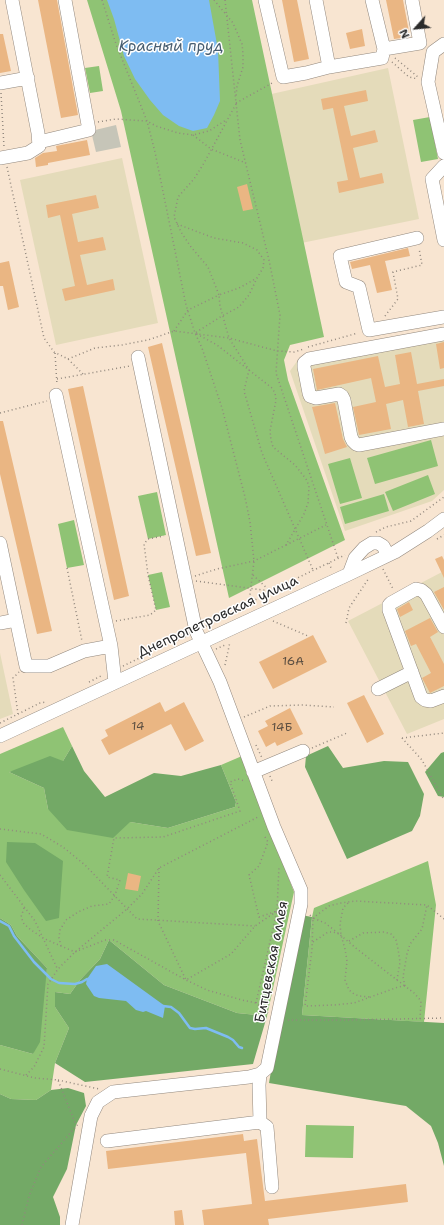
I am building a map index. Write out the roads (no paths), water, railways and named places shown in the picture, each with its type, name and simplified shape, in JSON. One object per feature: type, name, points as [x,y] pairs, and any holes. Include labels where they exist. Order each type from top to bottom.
[{"type":"street","points":[[2,158],[28,153],[39,146],[28,78],[12,0]]},
{"type":"street","points":[[39,142],[89,130],[65,0]]},
{"type":"street","points":[[265,0],[283,77],[306,74],[329,67],[382,58],[384,52],[372,0]]},
{"type":"street","points":[[316,0],[329,67]]},
{"type":"street","points":[[384,52],[420,43],[412,0]]},
{"type":"street","points":[[444,44],[433,52],[428,82],[444,153]]},
{"type":"street","points":[[0,88],[28,78]]},
{"type":"street","points":[[444,166],[432,179],[444,240]]},
{"type":"street","points":[[386,345],[376,329],[359,287],[346,282],[340,256],[417,238]]},
{"type":"street","points":[[376,329],[444,317]]},
{"type":"street","points":[[444,334],[306,360],[304,362],[310,396],[316,398],[339,394],[342,396],[351,437],[353,441],[359,444],[444,429]]},
{"type":"street","name":"Битцевская аллея","points":[[139,361],[174,534],[201,643],[220,682],[235,722],[249,777],[274,827],[302,890],[301,906],[267,1068],[260,1074]]},
{"type":"street","points":[[57,397],[111,646],[114,676]]},
{"type":"street","name":"Днепропетровская улица","points":[[0,736],[114,676],[201,643],[388,555],[428,531],[444,519]]},
{"type":"street","points":[[0,543],[26,666],[49,666],[84,651],[111,646]]},
{"type":"street","points":[[444,627],[426,594],[421,590],[416,589],[391,603],[389,610],[421,697],[425,700],[432,701],[444,696]]},
{"type":"street","points":[[0,624],[16,620]]},
{"type":"street","points":[[378,689],[412,672]]},
{"type":"street","points":[[249,777],[266,767],[303,752]]},
{"type":"street","points":[[72,1225],[91,1116],[98,1102],[113,1092],[249,1077],[260,1074],[260,1122]]},
{"type":"street","points":[[107,1141],[260,1122],[267,1127],[272,1187]]},
{"type":"water","name":"Красный пруд","points":[[107,0],[209,0],[218,50],[220,101],[207,128],[193,131],[179,126],[163,115],[150,100],[135,79],[124,56]]},
{"type":"water","points":[[107,964],[165,1006],[163,1018],[146,1011],[143,1012],[136,1010],[126,1001],[99,998],[94,996],[86,984],[87,979],[96,966]]},
{"type":"waterway","points":[[0,921],[9,926],[14,936],[34,962],[51,979],[59,983],[75,984],[91,979]]},
{"type":"waterway","points":[[163,1006],[171,1007],[179,1013],[190,1028],[206,1028],[228,1037],[242,1048]]}]
